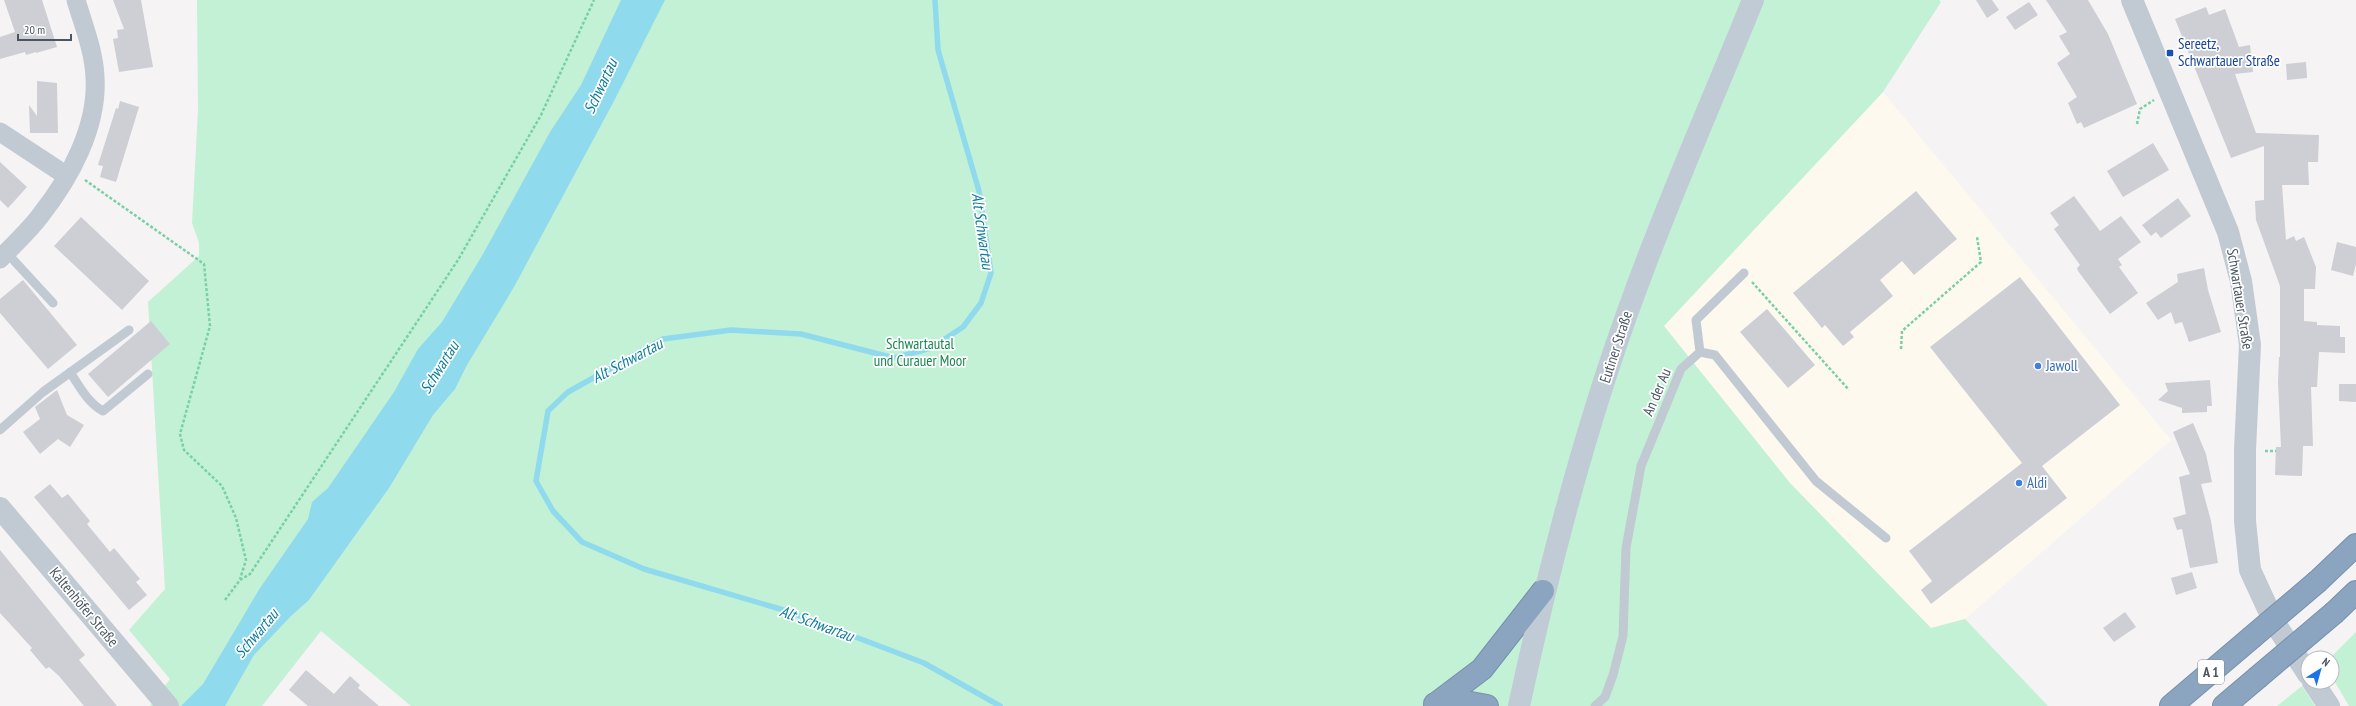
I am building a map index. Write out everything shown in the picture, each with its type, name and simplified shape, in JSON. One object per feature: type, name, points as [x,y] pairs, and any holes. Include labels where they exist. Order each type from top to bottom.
[{"type":"highway","name":"A 1","points":[[2171,706],[2318,581],[2356,545]]},
{"type":"highway","points":[[1433,705],[1482,669],[1544,591]]},
{"type":"highway","name":"A 1","points":[[2224,706],[2356,592]]},
{"type":"highway","points":[[1433,705],[1465,702],[1487,706]]},
{"type":"main road","name":"Eutiner Straße","points":[[1518,706],[1544,591],[1586,439],[1635,292],[1753,0]]},
{"type":"street","points":[[3,256],[40,217],[67,176],[84,142],[92,111],[95,77],[87,37],[76,0]]},
{"type":"street","name":"Schwartauer Straße","points":[[2132,0],[2171,89],[2228,232],[2240,281],[2250,346],[2244,450],[2245,521],[2250,570],[2274,622],[2300,662]]},
{"type":"street","points":[[0,132],[67,176]]},
{"type":"street","name":"Kaltenhöfer Straße","points":[[0,508],[164,701]]},
{"type":"street","points":[[2318,690],[2329,706]]},
{"type":"lane","points":[[3,256],[53,304]]},
{"type":"lane","points":[[1744,273],[1696,320],[1700,352],[1715,355],[1816,481],[1886,538]]},
{"type":"lane","points":[[0,430],[43,392],[129,330]]},
{"type":"lane","name":"An der Au","points":[[1595,706],[1605,697],[1613,675],[1622,636],[1626,548],[1641,466],[1681,369],[1700,352]]},
{"type":"lane","points":[[70,372],[96,408],[103,411],[148,374]]},
{"type":"path","points":[[240,580],[250,574],[458,260],[541,115],[594,0]]},
{"type":"path","points":[[2137,124],[2140,109],[2171,89]]},
{"type":"path","points":[[67,176],[81,177],[204,264],[210,326],[180,434],[184,450],[222,486],[236,518],[246,560],[240,580],[225,600]]},
{"type":"path","points":[[1901,349],[1902,330],[1981,262],[1977,237]]},
{"type":"path","points":[[1744,273],[1849,390]]},
{"type":"shaded area","points":[[1883,92],[2171,440],[1965,619],[1931,628],[1790,483],[1664,326]]},
{"type":"green space","name":"Schwartautal und Curauer Moor","points":[[197,0],[1939,0],[1941,2],[1883,92],[1664,326],[1790,483],[1931,628],[1965,619],[2048,706],[411,706],[321,631],[262,706],[150,706],[170,679],[129,630],[165,589],[148,302],[199,256],[199,243],[192,223],[198,110]]},
{"type":"green space","points":[[2356,632],[2356,706],[2349,706],[2340,690],[2340,650],[2338,650]]},
{"type":"green space","points":[[2300,688],[2300,690],[2305,690],[2315,706],[2277,706]]},
{"type":"water","name":"Schwartau","points":[[621,0],[665,0],[614,101],[514,287],[467,365],[455,389],[433,415],[389,488],[309,600],[291,616],[254,655],[225,706],[181,706],[203,684],[260,588],[308,519],[312,502],[328,488],[394,392],[418,349],[442,322],[483,254],[550,132],[581,85]]},
{"type":"building","points":[[4,0],[42,0],[57,47],[26,55],[25,52],[0,59],[0,37],[15,32]]},
{"type":"building","points":[[113,0],[141,0],[153,67],[119,72],[113,39],[118,38],[117,30],[124,29]]},
{"type":"building","points":[[1976,0],[1992,0],[1999,10],[1987,18]]},
{"type":"building","points":[[2046,0],[2088,0],[2108,34],[2137,104],[2084,128],[2081,122],[2077,124],[2068,103],[2077,97],[2057,63],[2070,54],[2059,36],[2067,32]]},
{"type":"building","points":[[2029,2],[2038,15],[2015,30],[2006,17]]},
{"type":"building","points":[[2206,7],[2209,15],[2225,9],[2239,47],[2250,45],[2253,72],[2235,74],[2256,133],[2319,135],[2318,162],[2308,162],[2309,185],[2282,185],[2286,240],[2294,236],[2296,241],[2304,237],[2316,267],[2315,289],[2304,289],[2304,321],[2317,322],[2317,325],[2340,326],[2340,337],[2345,337],[2345,353],[2319,352],[2317,387],[2311,387],[2313,446],[2303,446],[2302,476],[2275,475],[2276,447],[2281,447],[2278,382],[2280,357],[2280,286],[2256,220],[2255,201],[2264,200],[2264,146],[2231,158],[2175,19]]},
{"type":"building","points":[[2306,62],[2307,78],[2287,80],[2286,64]]},
{"type":"building","points":[[37,81],[57,83],[58,133],[30,133],[29,105],[37,116]]},
{"type":"building","points":[[120,101],[139,107],[116,182],[100,177],[103,166],[98,165],[116,108],[118,109]]},
{"type":"building","points":[[2153,143],[2169,170],[2123,197],[2107,171]]},
{"type":"building","points":[[0,162],[27,187],[8,208],[0,200]]},
{"type":"building","points":[[1916,191],[1957,239],[1914,275],[1902,261],[1880,280],[1893,296],[1850,332],[1854,337],[1843,346],[1825,325],[1822,328],[1793,293]]},
{"type":"building","points":[[2074,196],[2100,231],[2121,216],[2141,242],[2118,259],[2122,265],[2119,267],[2138,293],[2110,314],[2078,271],[2077,268],[2080,265],[2054,229],[2059,225],[2050,213]]},
{"type":"building","points":[[2178,198],[2191,216],[2161,238],[2156,232],[2151,236],[2142,225]]},
{"type":"building","points":[[81,217],[149,281],[122,310],[54,246]]},
{"type":"building","points":[[2337,242],[2356,247],[2356,264],[2353,276],[2331,270]]},
{"type":"building","points":[[2204,268],[2208,290],[2221,332],[2189,342],[2182,322],[2175,324],[2171,312],[2158,320],[2146,303],[2178,282],[2177,274]]},
{"type":"building","points":[[2020,277],[2120,405],[2042,466],[2067,498],[1931,604],[1921,590],[1932,581],[1909,551],[2022,463],[1930,347]]},
{"type":"building","points":[[23,280],[77,345],[48,369],[0,313],[0,299]]},
{"type":"building","points":[[1767,309],[1815,365],[1788,388],[1740,332]]},
{"type":"building","points":[[151,321],[170,344],[108,397],[88,374]]},
{"type":"building","points":[[2210,380],[2212,406],[2207,406],[2207,412],[2182,413],[2182,408],[2158,400],[2168,391],[2165,383]]},
{"type":"building","points":[[2339,384],[2356,384],[2356,402],[2339,401]]},
{"type":"building","points":[[57,390],[67,415],[84,425],[70,447],[58,439],[40,454],[23,432],[40,419],[35,407]]},
{"type":"building","points":[[2193,423],[2206,454],[2212,482],[2201,484],[2211,521],[2218,563],[2190,568],[2182,529],[2177,530],[2173,518],[2186,514],[2179,477],[2190,474],[2173,432]]},
{"type":"building","points":[[50,484],[62,498],[68,494],[90,521],[87,524],[110,552],[114,548],[140,579],[136,582],[147,595],[129,610],[34,497]]},
{"type":"building","points":[[0,550],[85,655],[79,660],[117,706],[84,706],[59,676],[49,667],[46,669],[30,650],[32,648],[0,613]]},
{"type":"building","points":[[2192,572],[2197,588],[2176,595],[2171,578]]},
{"type":"building","points":[[2125,612],[2136,627],[2114,642],[2103,628]]},
{"type":"building","points":[[306,670],[334,694],[350,676],[360,685],[358,688],[379,706],[308,706],[289,690]]},
{"type":"waterway","name":"Alt Schwartau","points":[[935,0],[938,50],[979,191],[991,273],[981,303],[963,327],[931,348],[894,358],[801,334],[731,330],[663,339],[568,392],[548,411],[536,481],[553,511],[582,542],[644,569],[787,611],[924,663],[1000,706]]},
{"type":"place","name":"Sereetz, Schwartauer Straße","points":[[2170,53]]},
{"type":"place","name":"Jawoll","points":[[2038,366]]},
{"type":"place","name":"Aldi","points":[[2019,483]]}]
